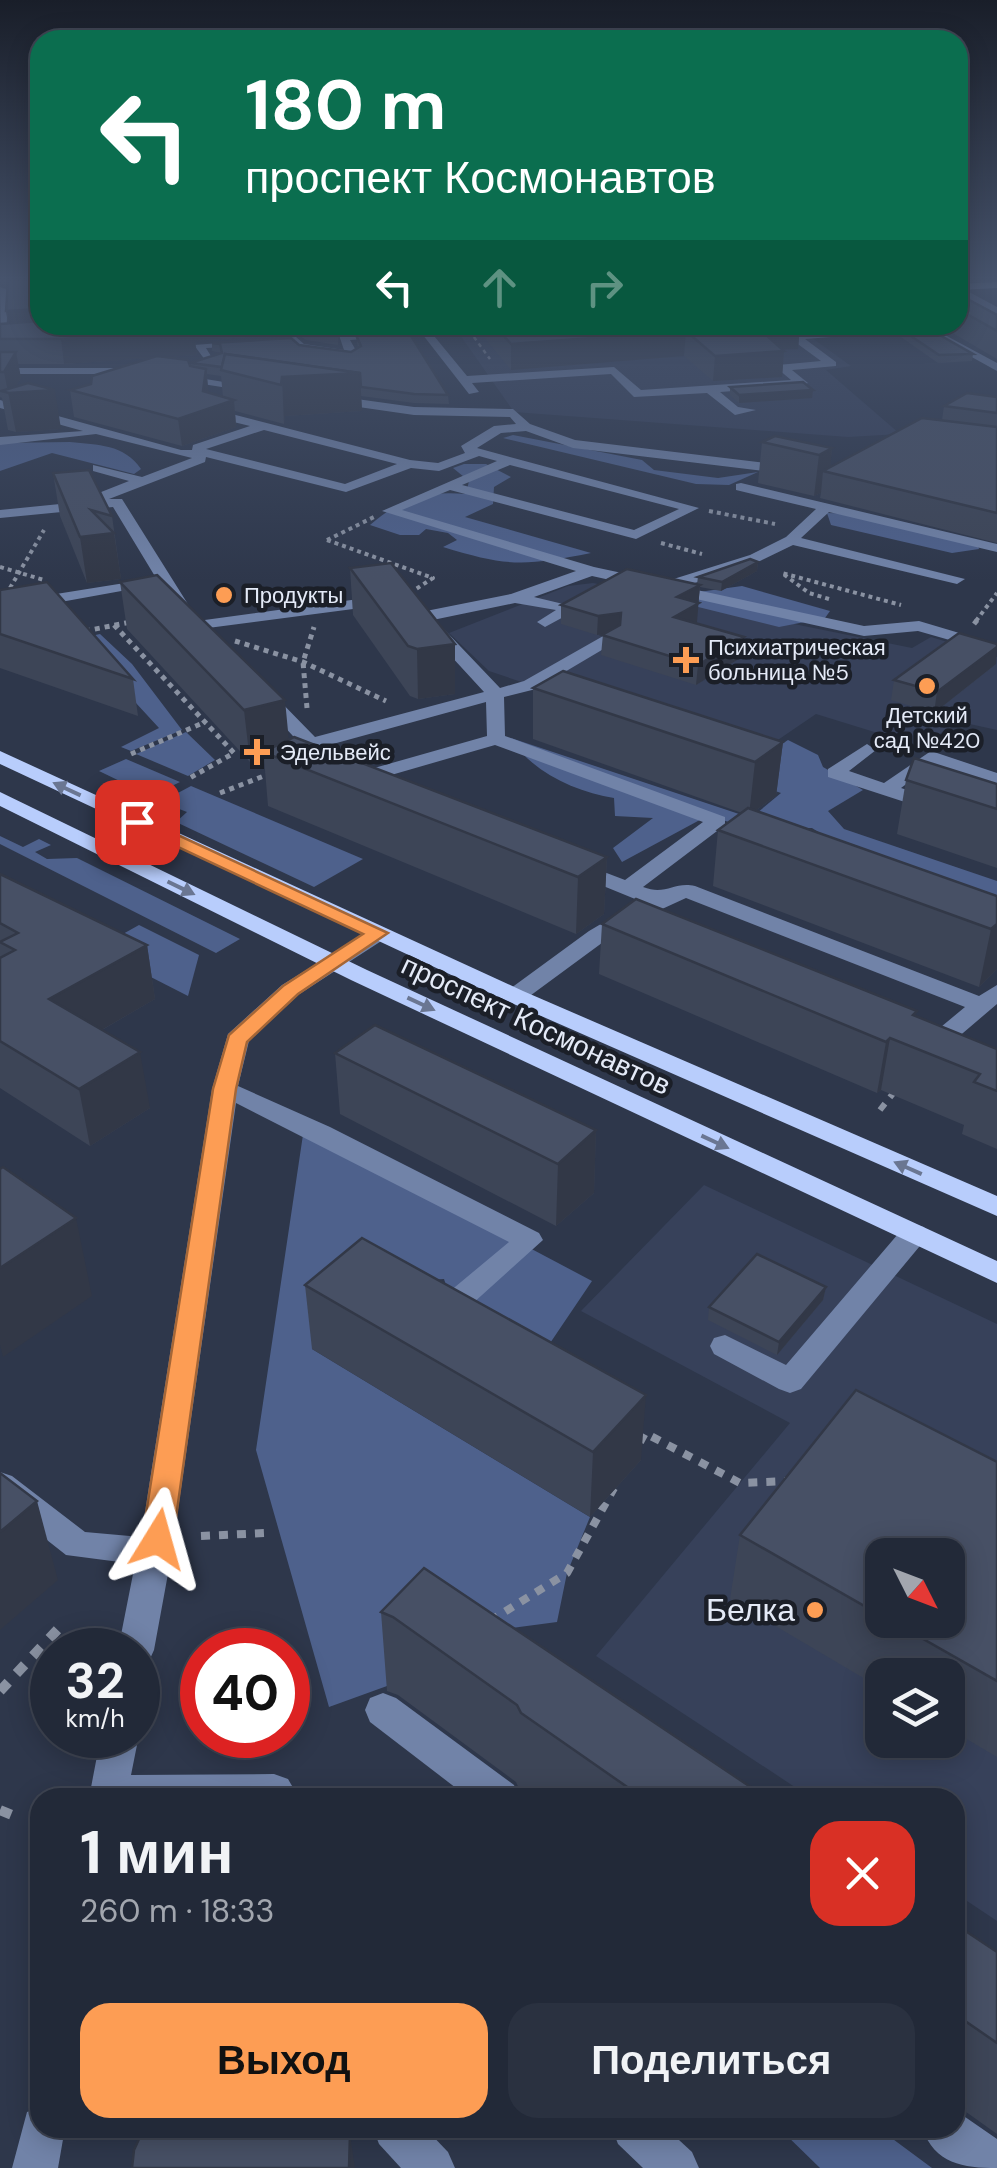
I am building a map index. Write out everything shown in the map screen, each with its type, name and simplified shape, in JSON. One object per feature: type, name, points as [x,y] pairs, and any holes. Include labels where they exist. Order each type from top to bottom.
[{"type":"main road","name":"проспект Космонавтов","points":[[0,758],[516,996],[997,1207]]},
{"type":"main road","name":"проспект Космонавтов","points":[[0,798],[333,962],[997,1273]]},
{"type":"street","points":[[153,379],[220,390],[213,413],[410,464],[440,467],[478,452]]},
{"type":"street","points":[[213,379],[261,389],[272,384]]},
{"type":"street","points":[[464,380],[475,379]]},
{"type":"street","points":[[623,379],[638,394],[802,382],[798,379]]},
{"type":"street","points":[[464,380],[498,429]]},
{"type":"street","points":[[709,389],[734,411],[750,410]]},
{"type":"street","points":[[316,397],[339,397],[414,411],[513,413],[529,429],[572,444],[800,470]]},
{"type":"street","points":[[0,404],[181,454],[216,453],[346,488],[410,464]]},
{"type":"street","points":[[47,417],[74,409]]},
{"type":"street","points":[[82,504],[200,459],[198,448],[263,426]]},
{"type":"street","points":[[449,486],[636,534],[692,508],[466,449],[498,429],[580,432]]},
{"type":"street","points":[[0,441],[98,433]]},
{"type":"street","points":[[388,511],[510,460]]},
{"type":"street","points":[[98,468],[142,481]]},
{"type":"street","points":[[741,487],[997,548]]},
{"type":"street","points":[[0,514],[117,502],[164,581],[190,618],[221,651]]},
{"type":"street","points":[[666,586],[734,564],[762,562],[826,507]]},
{"type":"street","points":[[388,511],[591,571],[864,631],[919,626],[960,638]]},
{"type":"street","points":[[790,540],[957,579]]},
{"type":"street","points":[[423,616],[515,598],[591,571]]},
{"type":"street","points":[[0,608],[164,581]]},
{"type":"street","points":[[190,618],[403,598],[496,693],[496,739]]},
{"type":"street","points":[[515,598],[580,604],[545,622]]},
{"type":"street","points":[[247,678],[311,744],[530,685],[611,638]]},
{"type":"street","points":[[376,797],[339,784],[496,739],[718,821],[628,888]]},
{"type":"street","points":[[867,750],[835,773],[997,826]]},
{"type":"street","points":[[886,790],[931,758],[997,780]]},
{"type":"street","points":[[559,862],[655,899]]},
{"type":"street","points":[[516,996],[614,922],[655,899],[688,891],[990,998]]},
{"type":"street","points":[[614,922],[638,932]]},
{"type":"street","points":[[140,1628],[224,1089],[237,1040],[290,990],[378,933]]},
{"type":"street","points":[[927,1051],[990,998]]},
{"type":"street","points":[[224,1089],[321,1133],[529,1240],[440,1316]]},
{"type":"street","points":[[725,1346],[790,1381],[914,1234]]},
{"type":"street","points":[[411,1300],[474,1335]]},
{"type":"street","points":[[0,1485],[78,1545],[155,1552]]},
{"type":"street","points":[[383,1710],[487,1788]]},
{"type":"street","points":[[110,1788],[115,1758]]},
{"type":"street","points":[[34,2168],[41,2138]]},
{"type":"street","points":[[404,2138],[432,2168]]},
{"type":"street","points":[[644,2138],[676,2168]]},
{"type":"street","points":[[958,2138],[997,2167]]},
{"type":"path","points":[[10,590],[57,508]]},
{"type":"path","points":[[388,511],[327,540],[433,578],[403,598]]},
{"type":"path","points":[[636,534],[734,564]]},
{"type":"path","points":[[846,604],[809,593],[782,573],[902,605]]},
{"type":"path","points":[[79,632],[190,618],[210,634],[303,662],[401,708],[450,704]]},
{"type":"path","points":[[114,625],[234,754],[188,780]]},
{"type":"path","points":[[130,754],[205,722]]},
{"type":"path","points":[[880,1110],[927,1051]]},
{"type":"path","points":[[635,1450],[645,1433],[740,1484],[792,1480],[803,1468]]},
{"type":"path","points":[[486,1623],[567,1572],[616,1485]]},
{"type":"path","points":[[201,1536],[266,1533]]},
{"type":"path","points":[[0,1691],[30,1660]]},
{"type":"path","points":[[0,1810],[16,1817]]},
{"type":"shaded area","points":[[491,379],[837,379],[900,434],[848,437],[514,412]]},
{"type":"shaded area","points":[[513,435],[642,460],[654,470],[718,478],[758,472],[729,485],[696,484],[503,438]]},
{"type":"shaded area","points":[[70,442],[118,450],[141,469],[134,474],[52,453],[0,471],[0,443]]},
{"type":"shaded area","points":[[486,464],[511,477],[494,487],[493,504],[465,517],[591,553],[532,562],[501,561],[443,547],[457,540],[448,533],[426,529],[419,535],[400,535],[370,525],[414,498],[466,494],[469,481],[453,468]]},
{"type":"shaded area","points":[[827,513],[862,514],[976,540],[979,549],[952,553],[831,525]]},
{"type":"shaded area","name":"Психиатрическая больница №5","points":[[593,583],[912,648],[931,637],[997,657],[997,730],[956,721],[923,747],[816,714],[750,759],[489,671],[449,633],[568,586]]},
{"type":"shaded area","points":[[742,586],[830,611],[825,618],[779,627],[682,603],[677,595]]},
{"type":"shaded area","points":[[100,634],[132,664],[182,730],[131,751],[121,747],[159,728],[77,639]]},
{"type":"shaded area","points":[[571,721],[748,765],[788,740],[818,755],[823,767],[863,790],[828,811],[844,829],[997,881],[997,906],[837,844],[812,828],[745,828],[709,815],[622,862],[613,848],[653,818],[615,816],[614,798],[585,791],[542,770],[511,738],[751,818],[781,793]]},
{"type":"shaded area","points":[[186,732],[215,760],[188,776],[136,754]]},
{"type":"shaded area","points":[[126,759],[180,782],[135,804],[116,795],[128,785],[99,771]]},
{"type":"shaded area","points":[[191,786],[363,859],[314,887],[176,822],[187,812],[161,802]]},
{"type":"shaded area","points":[[0,836],[23,847],[39,839],[51,845],[35,852],[47,859],[77,858],[240,939],[216,953],[0,844]]},
{"type":"shaded area","points":[[139,925],[199,955],[188,996],[96,949]]},
{"type":"shaded area","points":[[304,1128],[592,1281],[540,1358],[466,1347],[444,1279],[339,1286],[312,1349],[590,1517],[567,1573],[557,1622],[442,1637],[387,1686],[329,1707],[310,1628],[307,1628],[256,1450]]},
{"type":"shaded area","points":[[704,1185],[997,1324],[997,1921],[965,1900],[965,1788],[796,1788],[596,1656],[790,1423],[581,1311]]},
{"type":"shaded area","points":[[789,2138],[892,2138],[932,2168],[820,2168]]},
{"type":"building","points":[[92,379],[205,379],[203,391],[234,400],[178,419],[70,390],[91,384]]},
{"type":"building","points":[[258,379],[282,379],[281,385]]},
{"type":"building","points":[[360,379],[438,379],[448,395],[414,394],[361,387]]},
{"type":"building","points":[[803,382],[813,390],[739,395],[730,387]]},
{"type":"building","points":[[28,383],[55,390],[1,391]]},
{"type":"building","points":[[967,393],[997,397],[997,413],[944,406]]},
{"type":"building","points":[[922,418],[997,427],[997,513],[823,471]]},
{"type":"building","points":[[775,436],[832,448],[819,455],[762,442]]},
{"type":"building","points":[[89,470],[112,516],[91,510],[114,533],[80,537],[53,473]]},
{"type":"building","points":[[750,559],[758,562],[722,582],[698,577]]},
{"type":"building","points":[[391,563],[455,644],[417,649],[408,646],[350,568]]},
{"type":"building","points":[[627,569],[700,585],[677,597],[699,603],[674,617],[744,637],[698,665],[602,635],[620,625],[621,613],[598,616],[561,605]]},
{"type":"building","points":[[157,575],[285,700],[244,710],[120,582]]},
{"type":"building","points":[[47,582],[133,679],[0,634],[0,590]]},
{"type":"building","points":[[959,633],[997,647],[937,692],[894,680]]},
{"type":"building","points":[[563,671],[783,742],[755,762],[533,688]]},
{"type":"building","points":[[294,737],[607,857],[578,877],[263,752]]},
{"type":"building","points":[[914,758],[997,784],[997,809],[906,780]]},
{"type":"building","points":[[748,808],[997,896],[997,924],[991,929],[718,830]]},
{"type":"building","points":[[0,874],[147,945],[49,999],[140,1052],[79,1089],[0,1041],[0,958],[15,950],[0,942],[18,933],[0,923]]},
{"type":"building","points":[[636,899],[917,1011],[913,1015],[997,1049],[997,1091],[974,1082],[980,1074],[890,1038],[886,1042],[602,924]]},
{"type":"building","points":[[375,1025],[596,1130],[558,1164],[335,1053]]},
{"type":"building","points":[[3,1167],[76,1218],[0,1268],[0,1169]]},
{"type":"building","points":[[362,1238],[646,1395],[593,1452],[305,1285]]},
{"type":"building","points":[[757,1254],[826,1287],[779,1342],[709,1307]]},
{"type":"building","points":[[856,1390],[997,1462],[997,1681],[965,1663],[965,1658],[957,1658],[922,1638],[965,1638],[965,1538],[865,1538],[865,1606],[740,1535]]},
{"type":"building","points":[[0,1473],[37,1501],[0,1532]]},
{"type":"building","points":[[424,1568],[752,1788],[629,1788],[381,1612]]},
{"type":"building","points":[[965,1931],[997,1952],[997,2043],[965,2021]]},
{"type":"building","points":[[139,2138],[350,2138],[349,2168],[132,2168]]},
{"type":"place","name":"Продукты","points":[[224,595]]},
{"type":"place","name":"Психиатрическая больница №5","points":[[686,660]]},
{"type":"place","name":"Детский сад №420","points":[[927,686]]},
{"type":"place","name":"Эдельвейс","points":[[257,752]]},
{"type":"place","name":"Белка","points":[[815,1610]]},
{"type":"route","points":[[137,822],[378,933],[290,990],[237,1040],[224,1089],[158,1539]]}]
